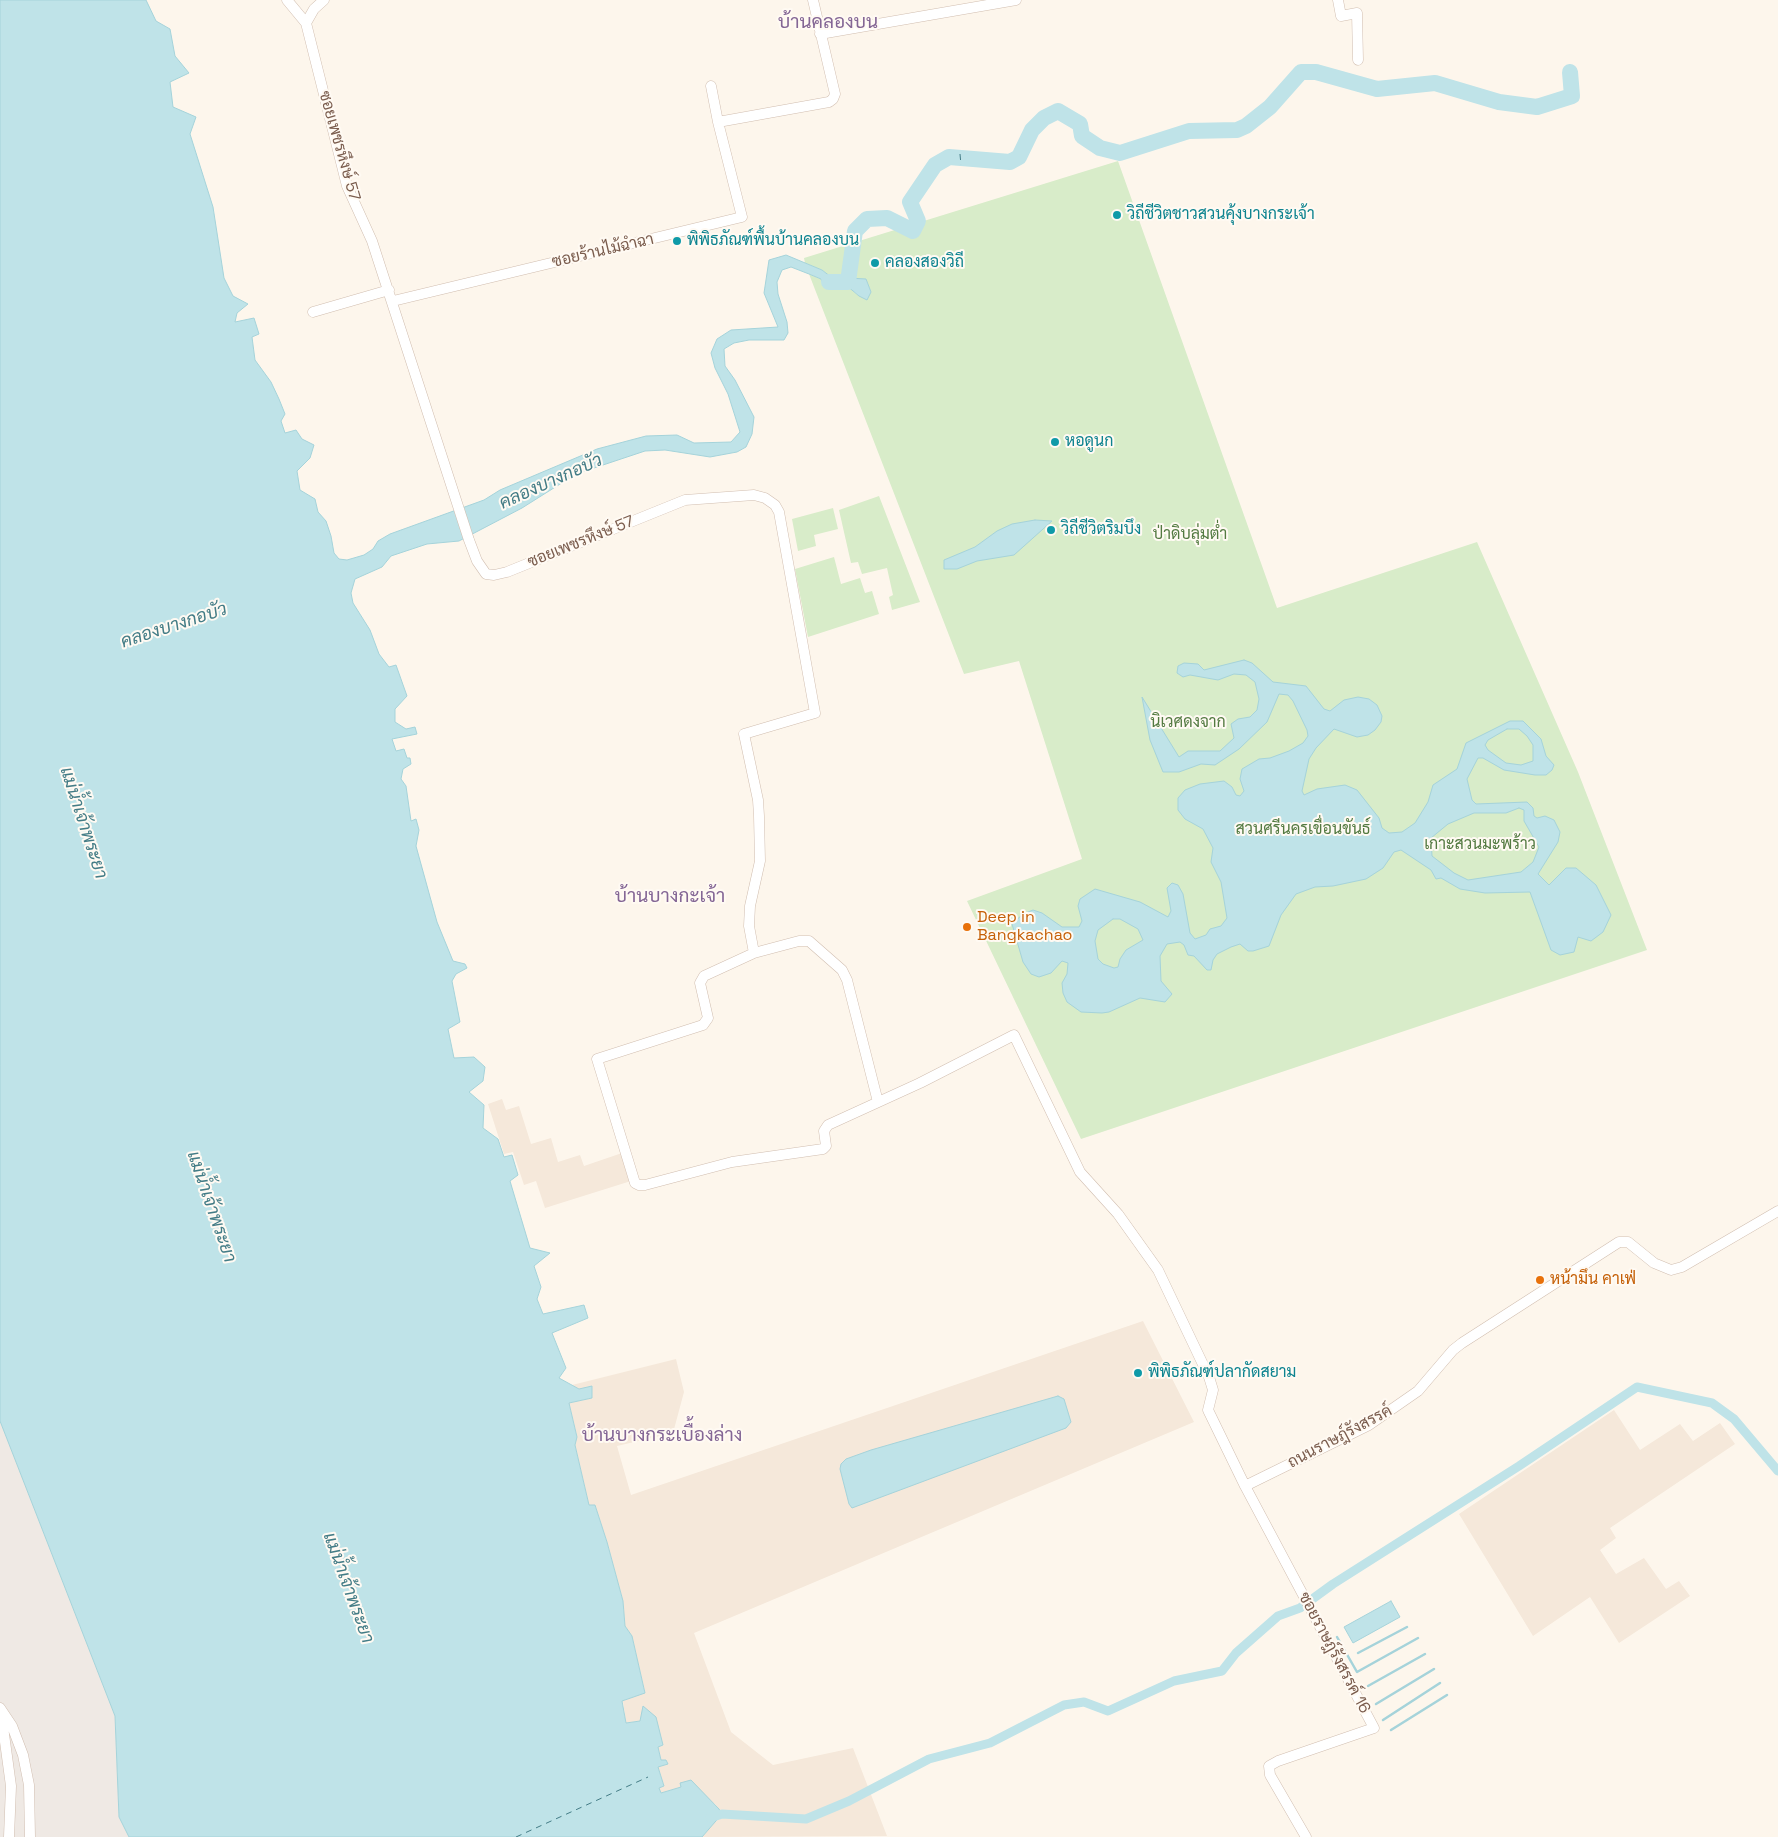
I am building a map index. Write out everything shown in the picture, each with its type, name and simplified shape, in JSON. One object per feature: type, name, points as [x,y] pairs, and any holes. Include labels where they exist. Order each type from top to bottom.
[{"type":"street","name":"ซอยเพชรหึงษ์ 57","points":[[287,0],[306,23],[347,186],[372,241],[469,540],[486,574],[494,575],[685,500],[754,495],[765,498],[775,505],[799,618],[815,713],[744,734],[760,816],[760,861],[750,906],[749,926],[754,953]]},
{"type":"street","points":[[306,23],[314,8],[324,0]]},
{"type":"street","points":[[711,86],[718,122],[829,102],[833,99],[835,94],[813,0]]},
{"type":"street","points":[[820,34],[1016,0]]},
{"type":"street","points":[[1338,0],[1341,16],[1357,13],[1358,60]]},
{"type":"street","name":"ซอยร้านไม้ฉำฉา","points":[[392,301],[742,217],[718,122]]},
{"type":"street","points":[[313,312],[389,290]]},
{"type":"street","points":[[809,941],[842,970],[850,991],[878,1102],[828,1125],[824,1131],[826,1146],[822,1149],[732,1162],[639,1185],[636,1182],[597,1059],[703,1025],[708,1018],[700,982],[704,976],[754,953],[809,941]]},
{"type":"street","name":"ซอยราษฎ์รังสรรค์ 16","points":[[878,1102],[920,1083],[1014,1035],[1067,1149],[1080,1172],[1118,1214],[1158,1270],[1209,1377],[1213,1390],[1208,1410],[1245,1486],[1374,1728],[1278,1760],[1269,1766],[1270,1775],[1306,1837]]},
{"type":"street","name":"ถนนราษฎ์รังสรรค์","points":[[1245,1486],[1369,1425],[1418,1390],[1453,1350],[1462,1343],[1619,1242],[1628,1242],[1654,1263],[1671,1270],[1682,1267],[1778,1212]]},
{"type":"street","points":[[0,1708],[11,1786],[10,1837]]},
{"type":"street","points":[[0,1708],[12,1726],[23,1755],[30,1786],[30,1837]]},
{"type":"shaded area","points":[[502,1099],[506,1110],[519,1106],[531,1144],[551,1138],[558,1162],[580,1155],[584,1166],[622,1153],[631,1181],[545,1208],[536,1181],[524,1185],[513,1152],[504,1154],[488,1104]]},
{"type":"shaded area","points":[[1143,1321],[1194,1422],[694,1633],[731,1732],[773,1765],[853,1748],[887,1836],[702,1837],[721,1814],[719,1809],[715,1804],[681,1787],[661,1793],[659,1788],[664,1786],[658,1767],[668,1764],[666,1760],[661,1760],[658,1746],[663,1746],[640,1721],[626,1723],[623,1701],[645,1692],[632,1636],[625,1626],[623,1601],[607,1542],[595,1505],[589,1505],[575,1445],[577,1436],[569,1403],[592,1398],[572,1385],[676,1359],[684,1392],[673,1433],[617,1446],[631,1495]]},
{"type":"shaded area","points":[[1614,1410],[1640,1450],[1680,1424],[1693,1441],[1720,1423],[1735,1444],[1610,1528],[1616,1538],[1600,1550],[1616,1574],[1644,1558],[1666,1589],[1679,1581],[1690,1596],[1619,1643],[1590,1597],[1533,1636],[1459,1514]]},
{"type":"shaded area","points":[[0,1421],[115,1716],[119,1817],[129,1837],[0,1837]]},
{"type":"green space","name":"สวนศรีนครเขื่อนขันธ์","points":[[1118,161],[1277,608],[1477,542],[1578,772],[1647,950],[1081,1139],[967,901],[1082,859],[1019,661],[964,674],[809,274],[821,279],[826,287],[846,285],[859,296],[871,292],[866,280],[830,277],[822,270],[805,263],[804,258]]},
{"type":"green space","points":[[879,496],[920,602],[892,610],[889,597],[893,595],[887,568],[862,574],[858,562],[851,563],[839,510]]},
{"type":"green space","points":[[833,508],[838,529],[814,535],[816,546],[798,551],[792,519]]},
{"type":"green space","points":[[834,557],[841,584],[860,578],[865,593],[872,591],[879,614],[808,637],[795,569]]},
{"type":"water","name":"แม่น้ำเจ้าพระยา","points":[[0,0],[146,0],[156,21],[170,29],[175,56],[189,73],[170,82],[173,107],[196,117],[190,134],[213,207],[224,278],[233,296],[248,304],[237,313],[235,322],[254,318],[259,334],[252,337],[255,360],[271,382],[279,399],[285,414],[281,421],[285,433],[296,430],[302,439],[314,445],[310,458],[297,471],[300,490],[315,499],[318,512],[326,521],[334,553],[339,559],[347,560],[364,555],[373,549],[378,541],[390,534],[484,500],[500,490],[597,449],[646,436],[677,435],[694,443],[731,442],[740,432],[728,394],[715,368],[711,353],[717,339],[731,330],[778,327],[764,293],[769,260],[786,255],[822,270],[831,277],[866,279],[871,292],[867,300],[846,285],[825,287],[821,279],[809,274],[791,267],[782,270],[777,282],[778,294],[787,322],[788,333],[784,340],[749,340],[734,343],[724,349],[725,366],[735,380],[754,417],[752,434],[746,447],[737,452],[710,457],[665,450],[645,451],[576,474],[522,508],[459,541],[427,544],[391,556],[382,567],[355,579],[351,593],[353,603],[370,630],[379,654],[389,667],[396,665],[407,696],[395,709],[395,722],[406,729],[415,727],[417,734],[392,739],[396,751],[404,749],[407,758],[410,758],[411,764],[403,769],[401,779],[406,786],[411,821],[416,819],[419,830],[416,846],[437,922],[453,961],[465,964],[467,968],[456,974],[452,981],[460,1022],[448,1029],[454,1058],[474,1057],[485,1067],[483,1081],[469,1092],[484,1105],[483,1128],[498,1139],[504,1157],[512,1155],[518,1175],[510,1181],[530,1248],[550,1253],[534,1266],[541,1287],[537,1299],[543,1314],[584,1305],[588,1318],[552,1333],[566,1368],[559,1378],[579,1389],[592,1386],[592,1398],[569,1403],[577,1437],[575,1445],[589,1505],[595,1505],[607,1542],[623,1601],[625,1626],[632,1636],[645,1693],[622,1701],[626,1723],[640,1721],[643,1706],[656,1717],[663,1745],[658,1747],[661,1760],[666,1760],[668,1764],[658,1767],[664,1786],[659,1788],[661,1793],[681,1787],[680,1783],[691,1780],[719,1809],[722,1814],[702,1837],[129,1837],[119,1817],[115,1716],[0,1421]]},
{"type":"water","points":[[1035,520],[1052,521],[1014,555],[977,561],[957,569],[944,569],[944,560],[975,547],[997,531],[1012,524]]},
{"type":"water","points":[[1244,660],[1252,663],[1273,682],[1306,686],[1324,709],[1330,711],[1344,700],[1358,697],[1369,699],[1377,705],[1382,716],[1381,722],[1368,735],[1357,737],[1334,729],[1316,748],[1309,759],[1302,791],[1304,795],[1317,789],[1345,785],[1357,790],[1379,818],[1382,828],[1389,833],[1402,832],[1415,823],[1428,802],[1433,785],[1457,769],[1466,743],[1510,721],[1523,721],[1541,739],[1546,756],[1554,765],[1552,770],[1546,775],[1535,775],[1504,770],[1483,758],[1478,758],[1467,779],[1472,800],[1476,804],[1527,802],[1533,808],[1534,816],[1537,818],[1545,816],[1554,820],[1560,832],[1558,842],[1538,874],[1549,885],[1566,868],[1576,868],[1596,885],[1611,915],[1603,932],[1591,941],[1578,937],[1574,952],[1560,955],[1551,950],[1530,892],[1485,893],[1460,889],[1441,878],[1436,879],[1431,870],[1401,850],[1394,852],[1383,868],[1366,879],[1333,886],[1315,887],[1296,894],[1281,915],[1269,946],[1253,951],[1248,951],[1240,944],[1231,947],[1217,954],[1213,960],[1211,970],[1207,970],[1194,956],[1188,955],[1184,945],[1180,942],[1167,944],[1160,956],[1161,981],[1172,994],[1165,1002],[1140,998],[1109,1012],[1081,1012],[1067,1002],[1063,993],[1062,983],[1067,974],[1068,963],[1062,961],[1051,973],[1039,977],[1031,974],[1023,962],[1012,924],[1023,914],[1033,910],[1042,913],[1062,927],[1079,927],[1082,921],[1078,906],[1080,899],[1095,889],[1140,902],[1168,917],[1171,911],[1167,888],[1172,883],[1178,885],[1183,894],[1190,933],[1195,939],[1206,935],[1210,929],[1221,926],[1227,918],[1221,882],[1211,862],[1213,848],[1203,829],[1185,819],[1178,810],[1178,798],[1185,790],[1200,784],[1224,781],[1232,787],[1236,795],[1240,796],[1244,791],[1240,779],[1242,769],[1259,759],[1270,758],[1289,751],[1303,743],[1308,736],[1293,701],[1288,695],[1279,694],[1267,722],[1239,749],[1215,765],[1201,764],[1179,772],[1163,772],[1150,740],[1142,697],[1179,757],[1188,751],[1220,751],[1234,738],[1231,724],[1238,719],[1250,717],[1257,710],[1259,699],[1255,682],[1246,675],[1234,674],[1218,680],[1190,675],[1183,677],[1177,673],[1178,666],[1184,663],[1198,664],[1204,670]],"holes":[[[1507,729],[1519,729],[1527,736],[1533,745],[1533,761],[1521,765],[1506,763],[1488,750],[1485,745],[1488,740]],[[1519,808],[1524,810],[1524,821],[1539,847],[1533,862],[1521,872],[1468,880],[1454,873],[1432,856],[1431,838],[1448,824],[1474,813],[1506,813]],[[1113,919],[1120,919],[1138,929],[1143,940],[1126,950],[1120,959],[1118,967],[1114,968],[1103,964],[1098,959],[1095,941],[1098,930]]]},
{"type":"water","points":[[1058,1396],[1064,1399],[1071,1422],[1066,1428],[852,1508],[849,1504],[840,1469],[841,1464],[846,1459],[871,1450]]},
{"type":"water","points":[[1391,1601],[1400,1617],[1353,1643],[1344,1627]]},
{"type":"waterway","name":"คลองบางกอบัว","points":[[829,282],[848,282],[855,231],[867,219],[887,218],[913,231],[918,221],[910,202],[935,165],[949,157],[1010,162],[1019,157],[1032,130],[1044,118],[1058,111],[1080,124],[1082,136],[1100,148],[1120,153],[1189,131],[1237,130],[1246,126],[1270,107],[1301,72],[1316,72],[1377,89],[1435,83],[1499,102],[1537,107],[1572,96],[1570,72]]},
{"type":"waterway","points":[[710,1818],[722,1814],[806,1819],[849,1801],[929,1759],[990,1743],[1064,1705],[1084,1702],[1108,1711],[1174,1681],[1222,1671],[1236,1653],[1278,1616],[1300,1608],[1333,1584],[1519,1466],[1637,1387],[1712,1403],[1734,1419],[1778,1471]]},
{"type":"waterway","points":[[1358,1653],[1407,1627]]},
{"type":"waterway","points":[[1337,1637],[1357,1672],[1418,1638]]},
{"type":"waterway","points":[[1368,1686],[1425,1654]]},
{"type":"waterway","points":[[1376,1704],[1434,1669]]},
{"type":"waterway","points":[[1383,1720],[1440,1683]]},
{"type":"waterway","points":[[1391,1730],[1447,1695]]},
{"type":"ferry route","points":[[960,154],[961,165]]},
{"type":"ferry route","points":[[516,1837],[648,1777]]},
{"type":"place","name":"วิถีชีวิตชาวสวนคุ้งบางกระเจ้า","points":[[1117,215]]},
{"type":"place","name":"พิพิธภัณฑ์พื้นบ้านคลองบน","points":[[677,241]]},
{"type":"place","name":"คลองสองวิถี","points":[[875,263]]},
{"type":"place","name":"หอดูนก","points":[[1055,442]]},
{"type":"place","name":"วิถีชีวิตริมบึง","points":[[1051,530]]},
{"type":"place","name":"Deep in Bangkachao","points":[[967,927]]},
{"type":"place","name":"หน้ามึน คาเฟ่","points":[[1540,1280]]},
{"type":"place","name":"พิพิธภัณฑ์ปลากัดสยาม","points":[[1138,1373]]},
{"type":"district","name":"บ้านคลองบน","points":[[828,23]]},
{"type":"district","name":"บ้านบางกะเจ้า","points":[[670,897]]},
{"type":"district","name":"บ้านบางกระเบื้องล่าง","points":[[662,1436]]},
{"type":"park label","name":"ป่าดิบลุ่มต่ำ","points":[[1190,535]]},
{"type":"park label","name":"นิเวศดงจาก","points":[[1188,723]]},
{"type":"park label","name":"เกาะสวนมะพร้าว","points":[[1480,845]]}]
